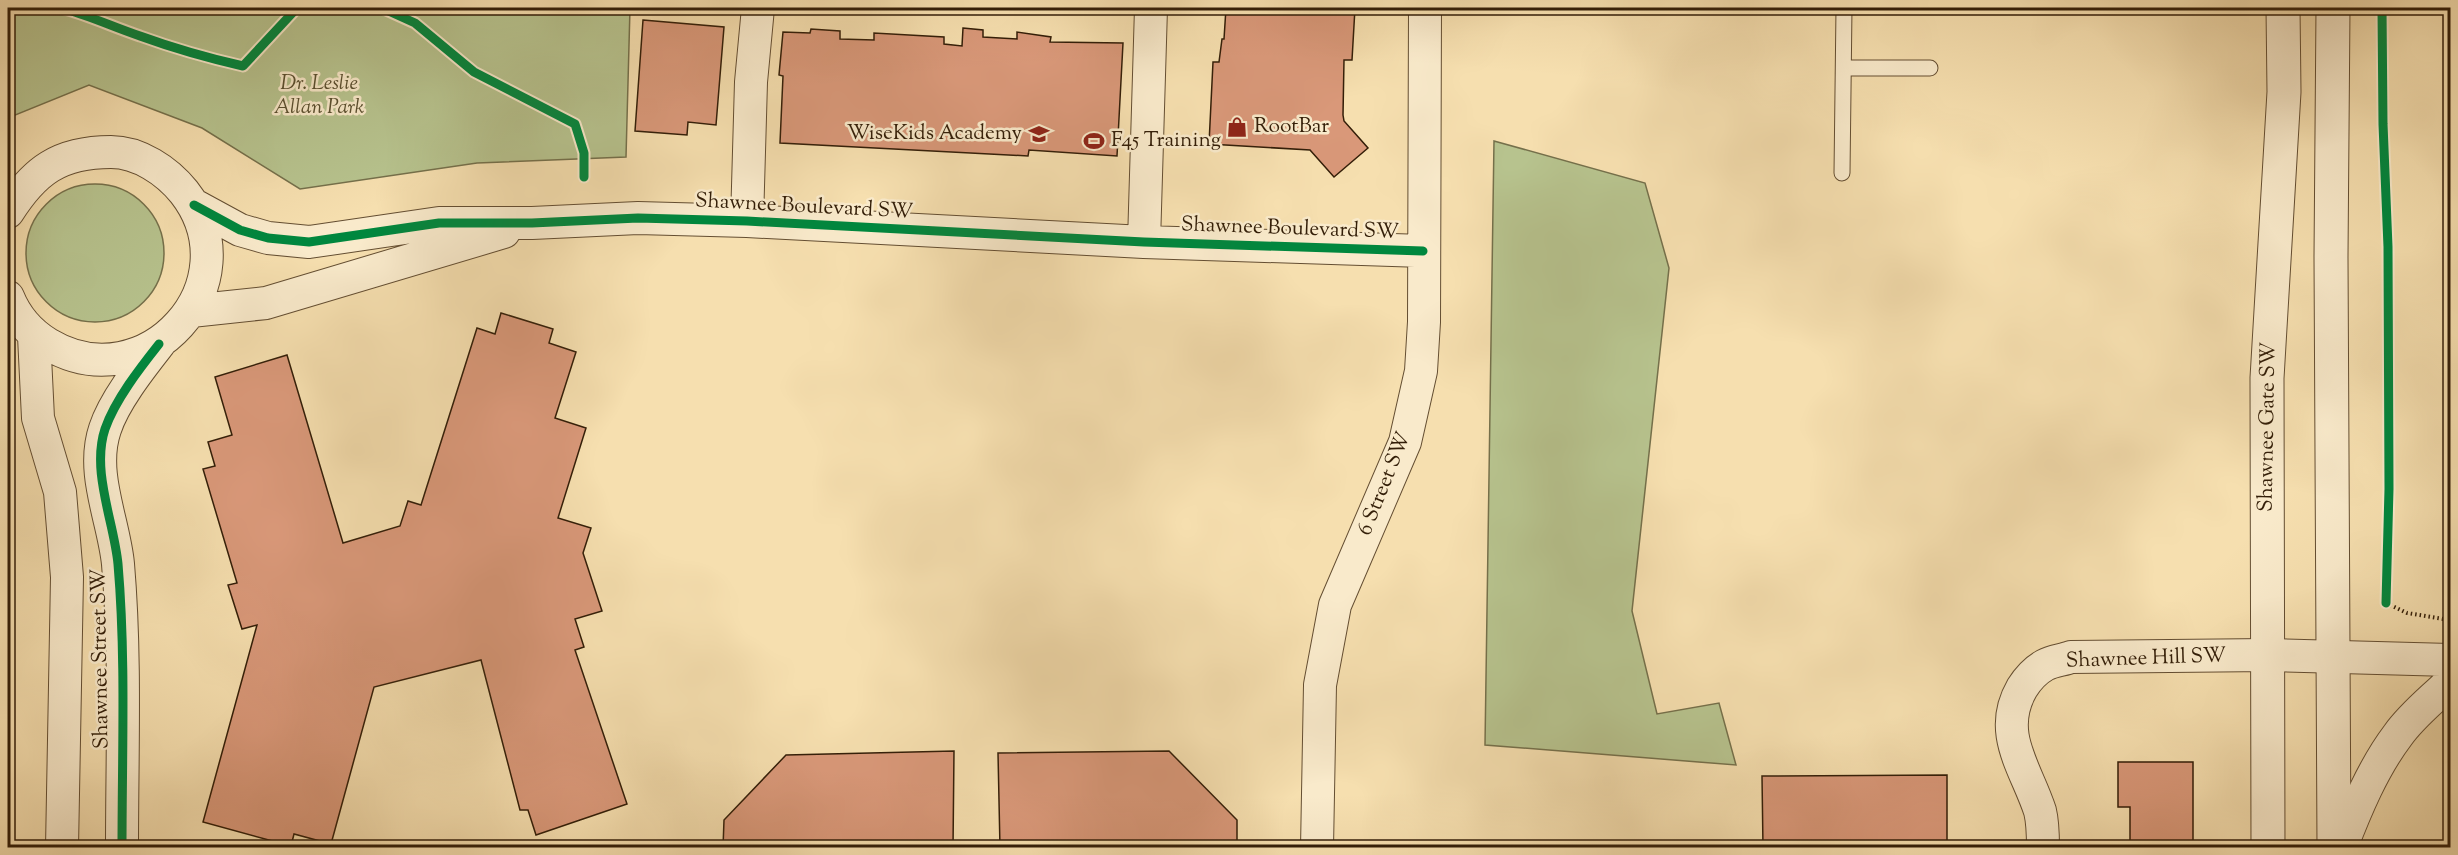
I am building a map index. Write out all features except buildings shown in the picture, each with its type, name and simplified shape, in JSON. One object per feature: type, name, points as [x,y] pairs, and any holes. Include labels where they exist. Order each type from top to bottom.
[{"type":"street","points":[[747,220],[751,82],[758,8]]},
{"type":"street","points":[[1144,242],[1151,8]]},
{"type":"street","name":"6 Street SW","points":[[1317,848],[1320,685],[1335,605],[1406,441],[1421,371],[1424,322],[1425,8]]},
{"type":"street","points":[[1425,61],[1430,8]]},
{"type":"street","name":"Shawnee Gate SW","points":[[2268,848],[2267,378],[2284,92],[2283,8]]},
{"type":"street","points":[[2333,8],[2331,269],[2334,848]]},
{"type":"street","points":[[8,176],[50,166],[80,154],[113,152],[145,161],[173,179],[194,205],[204,231],[207,258],[202,286],[191,311],[177,329],[159,344],[128,357],[95,360],[63,353],[34,336],[9,305]]},
{"type":"street","points":[[8,212],[24,187],[50,166]]},
{"type":"street","name":"Shawnee Boulevard SW","points":[[194,205],[240,230],[268,238],[309,242],[439,223],[532,224],[638,218],[747,220],[1144,242],[1423,251]]},
{"type":"street","name":"Shawnee Boulevard SW","points":[[191,311],[266,303],[532,224]]},
{"type":"street","name":"Shawnee Street SW","points":[[34,336],[38,418],[60,492],[67,577],[62,848]]},
{"type":"street","name":"Shawnee Street SW","points":[[122,848],[122,631],[118,561],[104,494],[101,458],[105,429],[131,380],[159,344]]},
{"type":"street","name":"Shawnee Hill SW","points":[[2043,848],[2040,811],[2020,763],[2010,728],[2016,699],[2026,681],[2044,665],[2071,657],[2268,655],[2451,660]]},
{"type":"street","points":[[2341,848],[2353,816],[2378,766],[2399,733],[2451,682]]},
{"type":"lane","points":[[1150,45],[1166,8]]},
{"type":"lane","points":[[1842,173],[1844,8]]},
{"type":"lane","points":[[1844,68],[1930,68]]},
{"type":"path","points":[[2386,592],[2386,603],[2407,614],[2451,620]]},
{"type":"green space","name":"Dr. Leslie Allan Park","points":[[8,8],[630,8],[626,157],[477,163],[300,189],[202,128],[89,85],[8,118]]},
{"type":"green space","points":[[1494,141],[1645,183],[1669,268],[1632,611],[1657,714],[1719,703],[1736,765],[1485,745]]},
{"type":"green space","points":[[95,184],[121,190],[133,196],[143,205],[152,215],[158,227],[164,253],[158,279],[152,291],[143,301],[133,310],[121,316],[95,322],[69,316],[57,310],[47,301],[38,291],[32,279],[26,253],[32,227],[38,215],[47,205],[57,196],[69,190]]},
{"type":"cycle path","points":[[61,8],[165,45],[243,66],[297,8]]},
{"type":"cycle path","points":[[382,8],[415,23],[474,72],[575,124],[584,153],[584,177]]},
{"type":"cycle path","points":[[2382,8],[2383,124],[2388,247],[2389,489],[2386,603]]},
{"type":"cycle path","points":[[194,205],[240,230],[268,238],[309,242],[439,223],[532,223],[638,218],[747,221],[1144,242],[1423,251]]},
{"type":"cycle path","points":[[122,848],[122,635],[118,564],[102,479],[101,445],[109,418],[121,396],[159,344]]},
{"type":"place","name":"RootBar","points":[[1237,127]]},
{"type":"place","name":"WiseKids Academy","points":[[1039,134]]},
{"type":"place","name":"F45 Training","points":[[1094,141]]}]
